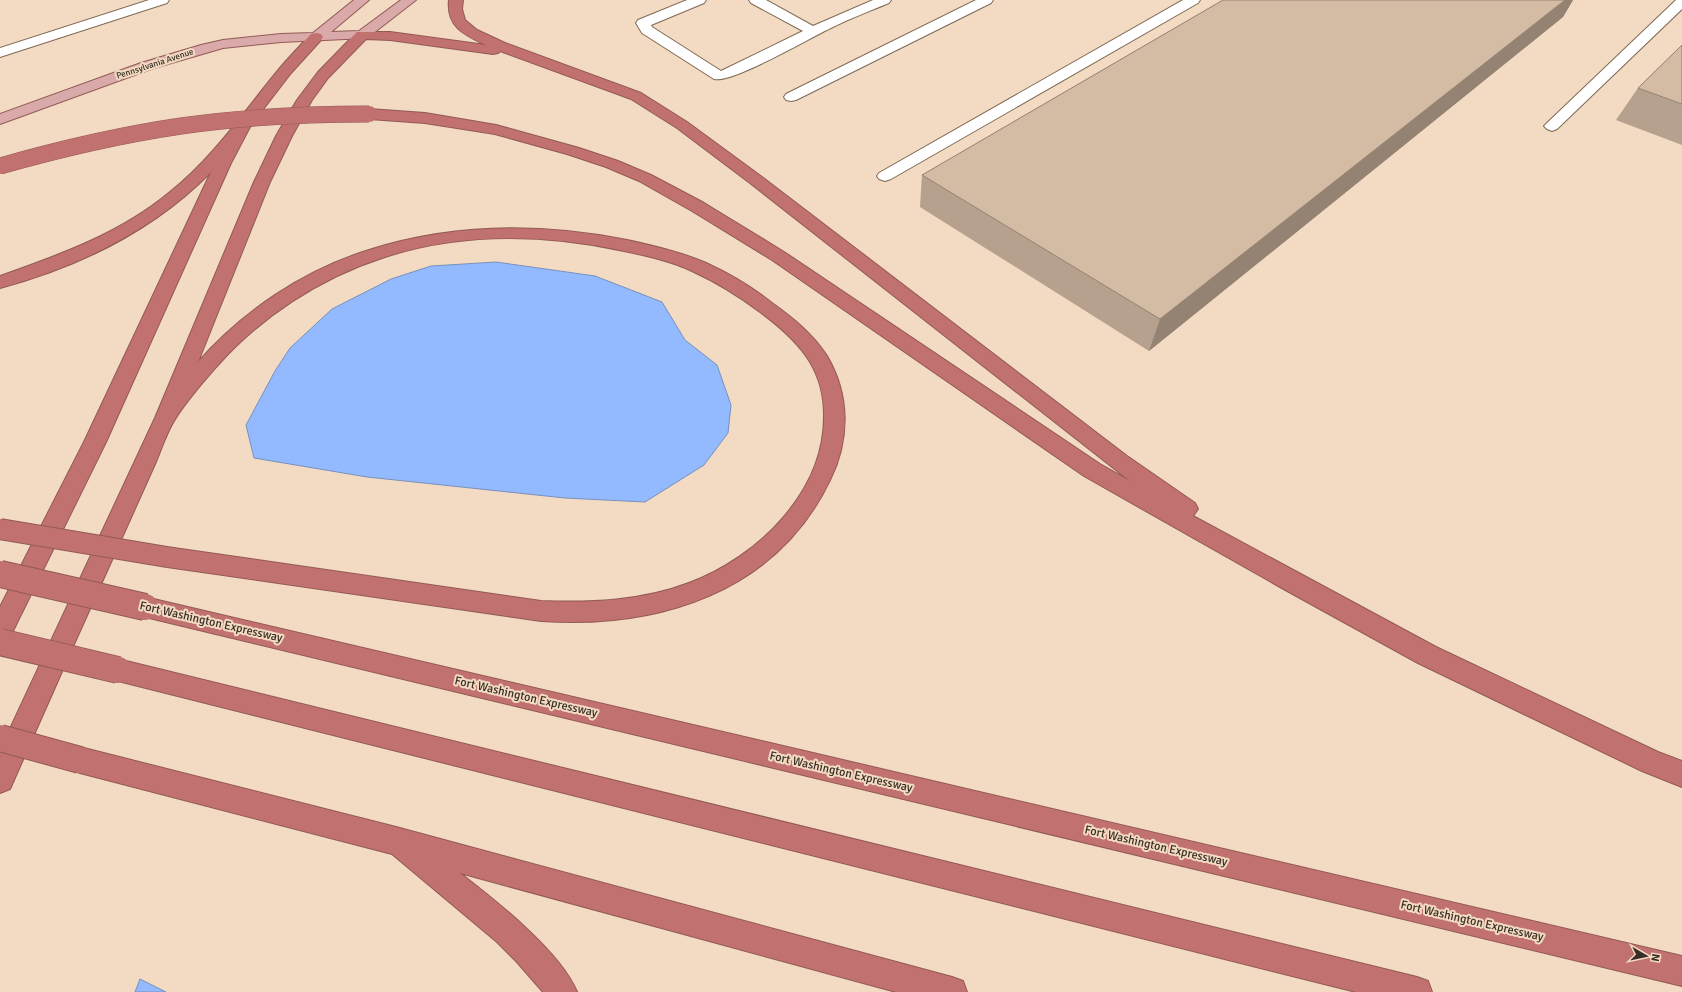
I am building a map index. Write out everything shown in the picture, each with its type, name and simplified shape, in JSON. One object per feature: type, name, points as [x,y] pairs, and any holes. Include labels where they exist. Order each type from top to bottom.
[{"type":"highway","points":[[456,0],[455,9],[459,22],[472,33],[500,46],[636,96],[682,125],[756,180],[1119,462],[1288,580]]},
{"type":"highway","points":[[0,780],[165,418],[262,182],[284,136],[305,100],[323,75],[362,35],[405,38],[494,50],[530,57]]},
{"type":"highway","points":[[0,282],[89,250],[142,221],[176,195],[196,176],[243,125],[283,74],[316,37]]},
{"type":"highway","points":[[0,166],[89,142],[185,125],[285,115],[322,113],[369,114],[425,118],[510,133],[573,150],[658,185],[704,210],[778,256],[1092,470],[1288,580],[1427,655],[1501,692],[1651,762],[1682,774]]},
{"type":"highway","points":[[0,631],[95,442],[223,163],[243,125]]},
{"type":"highway","points":[[0,529],[166,557],[541,611],[569,614],[630,609],[658,603],[711,585],[733,574],[752,560],[797,518],[819,486],[832,450],[836,430],[834,398],[824,368],[802,338],[778,316],[754,298],[698,267],[663,254],[621,244],[575,237],[501,233],[458,236],[414,244],[366,257],[338,269],[288,295],[265,310],[210,361],[165,418]]},
{"type":"highway","name":"Fort Washington Expressway","points":[[0,574],[1682,971]]},
{"type":"highway","points":[[0,642],[1417,992]]},
{"type":"highway","points":[[0,738],[80,760],[396,840],[952,992]]},
{"type":"highway","points":[[396,840],[494,918],[523,946],[562,992]]},
{"type":"main road","points":[[316,37],[362,0]]},
{"type":"main road","points":[[362,35],[409,0]]},
{"type":"main road","name":"Pennsylvania Avenue","points":[[0,119],[146,66],[206,48],[253,40],[362,35]]},
{"type":"lane","points":[[0,53],[162,0]]},
{"type":"lane","points":[[699,0],[643,23],[647,30],[719,76],[732,72],[812,31],[884,0]]},
{"type":"lane","points":[[756,0],[812,31]]},
{"type":"lane","points":[[792,96],[986,0]]},
{"type":"lane","points":[[885,176],[1193,0]]},
{"type":"lane","points":[[1552,126],[1682,2]]},
{"type":"water","points":[[496,262],[595,276],[662,302],[685,340],[717,365],[731,405],[728,433],[704,465],[645,502],[565,498],[367,477],[254,458],[246,425],[275,371],[290,348],[332,309],[391,279],[431,266]]},
{"type":"water","points":[[140,979],[166,992],[135,992]]},
{"type":"building","points":[[1223,0],[1565,0],[1160,319],[922,175]]},
{"type":"building","points":[[1682,45],[1682,104],[1638,88]]}]
